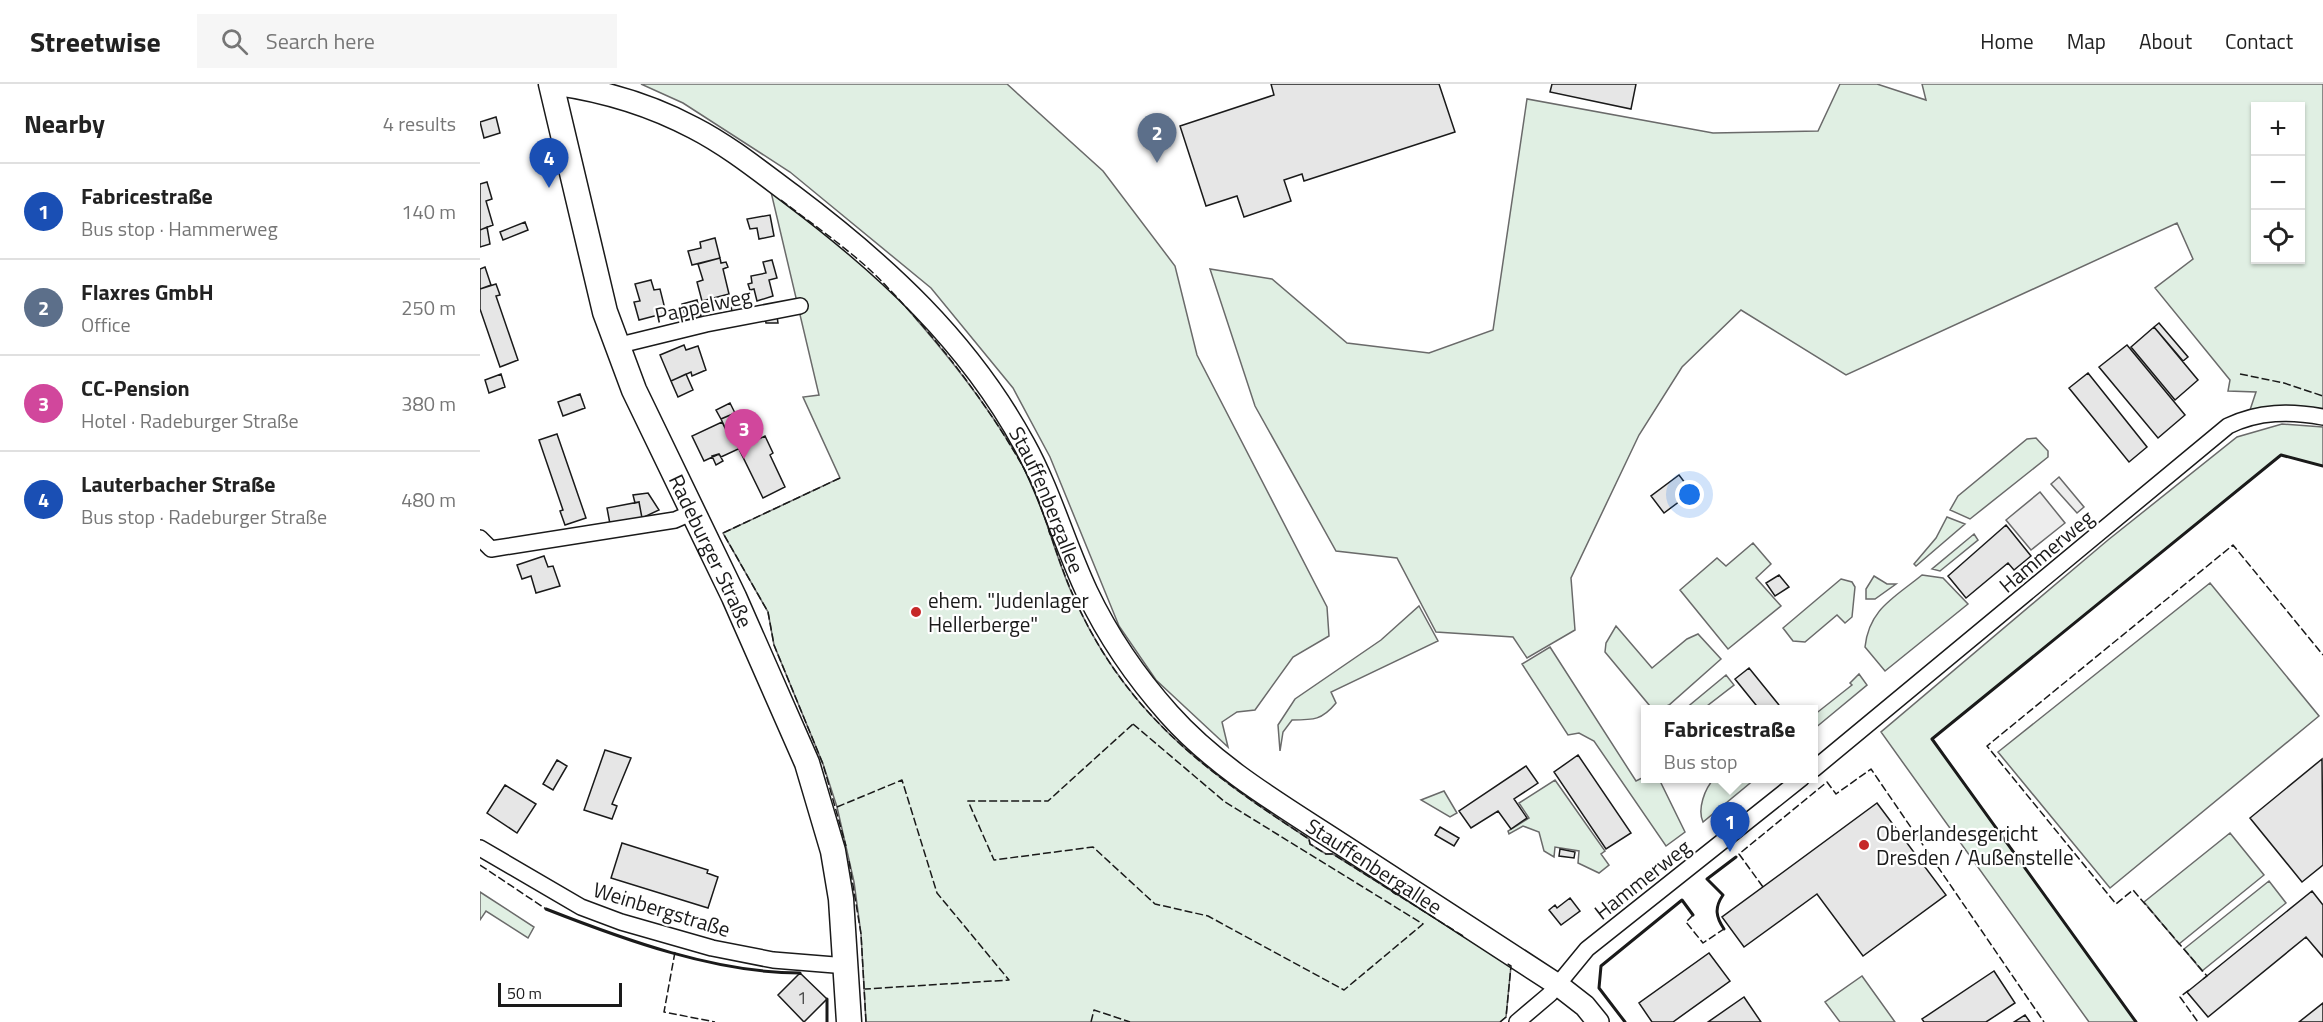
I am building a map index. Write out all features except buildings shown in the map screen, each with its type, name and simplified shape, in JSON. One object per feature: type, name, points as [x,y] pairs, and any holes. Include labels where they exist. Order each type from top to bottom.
[{"type":"main road","name":"Radeburger Straße","points":[[553,84],[605,312],[616,346],[691,513],[734,597],[807,764],[833,851],[847,966],[849,1022]]},
{"type":"main road","name":"Stauffenbergallee","points":[[553,84],[597,91],[635,102],[695,128],[749,162],[865,251],[903,285],[953,339],[997,400],[1043,481],[1082,579],[1102,622],[1131,667],[1170,716],[1244,782],[1558,985],[1585,1006],[1598,1022]]},
{"type":"street","name":"Pappelweg","points":[[616,346],[706,324],[800,306]]},
{"type":"street","name":"Hammerweg","points":[[1818,766],[2228,426],[2248,416],[2272,413],[2300,413],[2323,417]]},
{"type":"street","points":[[480,538],[491,549],[675,520],[691,513]]},
{"type":"street","name":"Hammerweg","points":[[1517,1022],[1558,985],[1587,949],[1796,783]]},
{"type":"street","name":"Weinbergstraße","points":[[480,848],[581,907],[621,922],[712,948],[762,958],[847,966]]},
{"type":"green space","points":[[641,84],[1007,84],[1103,171],[1175,266],[1197,355],[1327,607],[1329,636],[1293,657],[1255,710],[1237,712],[1222,722],[1228,747],[1156,680],[1119,626],[1050,457],[1013,388],[931,288],[790,172],[683,103]]},
{"type":"green space","points":[[1840,84],[1877,84],[1926,100],[1922,84],[2323,84],[2323,417],[2248,416],[2256,392],[2228,391],[2230,380],[2155,288],[2193,259],[2177,223],[1846,375],[1741,310],[1682,367],[1639,435],[1571,578],[1575,630],[1527,658],[1513,637],[1436,632],[1397,558],[1336,551],[1255,406],[1210,269],[1272,279],[1347,343],[1429,353],[1493,330],[1527,99],[1713,133],[1818,131]]},
{"type":"green space","points":[[771,192],[845,249],[892,291],[974,390],[1027,474],[1070,589],[1091,632],[1114,670],[1140,703],[1169,734],[1200,761],[1234,788],[1309,839],[1310,844],[1326,854],[1333,854],[1511,966],[1506,1017],[1500,1022],[866,1022],[861,934],[854,882],[837,807],[823,764],[774,645],[768,612],[723,533],[840,478],[803,397],[819,395]]},
{"type":"green space","points":[[2282,424],[2323,427],[2323,466],[2281,455],[1932,739],[2136,1022],[2089,1022],[1881,732],[2108,540],[2237,437]]},
{"type":"green space","points":[[2036,438],[2048,451],[2048,457],[1970,519],[1950,510],[1958,496],[2027,439]]},
{"type":"green space","points":[[1947,517],[1965,524],[1916,566],[1914,564],[1936,538]]},
{"type":"green space","points":[[1974,534],[1978,540],[1940,571],[1932,569]]},
{"type":"green space","points":[[1753,543],[1771,564],[1756,578],[1781,606],[1728,649],[1680,590],[1717,558],[1726,566]]},
{"type":"green space","points":[[1922,575],[1943,578],[1968,604],[1885,671],[1865,647],[1867,634],[1884,605]]},
{"type":"green space","points":[[1874,576],[1887,584],[1896,584],[1875,599],[1866,599],[1866,589]]},
{"type":"green space","points":[[1841,579],[1852,582],[1855,587],[1852,617],[1845,623],[1837,615],[1805,642],[1793,641],[1783,628]]},
{"type":"green space","points":[[2210,583],[2319,716],[2110,888],[1998,752]]},
{"type":"green space","points":[[1419,606],[1438,641],[1331,692],[1336,703],[1322,716],[1292,720],[1283,732],[1280,751],[1278,725],[1295,699],[1381,640]]},
{"type":"green space","points":[[1616,626],[1652,668],[1687,639],[1698,634],[1721,659],[1669,705],[1649,705],[1605,652],[1606,643]]},
{"type":"green space","points":[[1550,647],[1636,781],[1641,778],[1641,783],[1661,783],[1685,832],[1666,846],[1594,741],[1579,733],[1568,735],[1522,664]]},
{"type":"green space","points":[[1859,674],[1867,685],[1818,726],[1818,712],[1852,685],[1850,683]]},
{"type":"green space","points":[[1726,675],[1734,685],[1708,705],[1690,705]]},
{"type":"green space","points":[[1555,780],[1605,851],[1601,854],[1609,865],[1599,873],[1578,863],[1579,851],[1555,847],[1554,857],[1544,851],[1539,832],[1523,826],[1509,834],[1508,831],[1529,818],[1519,803]]},
{"type":"green space","points":[[1711,783],[1750,783],[1703,822],[1701,811]]},
{"type":"green space","points":[[1444,791],[1457,813],[1450,817],[1421,800]]},
{"type":"green space","points":[[2230,833],[2264,875],[2179,944],[2144,902]]},
{"type":"green space","points":[[2269,881],[2286,903],[2202,971],[2184,949]]},
{"type":"green space","points":[[480,892],[534,927],[528,938],[486,911],[480,920]]},
{"type":"green space","points":[[1862,976],[1895,1022],[1840,1022],[1825,1002]]},
{"type":"shaded area","points":[[2059,477],[2084,507],[2077,513],[2051,484]]},
{"type":"shaded area","points":[[2040,492],[2065,523],[2031,550],[2006,520]]},
{"type":"fence","points":[[781,200],[837,242],[877,277],[925,328],[974,391],[1004,435],[1034,489],[1070,588],[1091,631],[1114,669],[1140,703],[1200,761],[1234,788],[1309,839],[1310,844],[1326,854],[1333,854],[1463,936]]},
{"type":"fence","points":[[2240,374],[2284,383],[2323,396]]},
{"type":"fence","points":[[840,478],[723,533],[768,612],[774,645],[823,764],[846,846]]},
{"type":"fence","points":[[2203,979],[2207,976],[2133,890],[2116,904],[1987,746],[2233,545],[2323,655]]},
{"type":"fence","points":[[1133,724],[1225,802],[1423,924],[1344,990],[1208,916],[1155,904],[1093,847],[994,860],[968,801],[1048,801],[1133,724]]},
{"type":"fence","points":[[1763,887],[1739,854],[1827,782],[1836,794],[1871,769],[2044,1022]]},
{"type":"fence","points":[[837,807],[902,780],[937,893],[1009,980],[865,989]]},
{"type":"fence","points":[[849,861],[861,934],[866,1022]]},
{"type":"fence","points":[[480,865],[546,909]]},
{"type":"fence","points":[[1693,915],[1686,922],[1703,943],[1724,929]]},
{"type":"fence","points":[[675,952],[664,1012],[715,1022]]},
{"type":"fence","points":[[1500,1022],[1506,1017],[1511,966],[1506,963]]},
{"type":"fence","points":[[2189,990],[2180,997],[2198,1022]]},
{"type":"fence","points":[[1091,1022],[1094,1010],[1130,1022]]},
{"type":"wall","points":[[2136,1022],[1932,739],[2281,455],[2323,466]]},
{"type":"wall","points":[[1724,929],[1717,912],[1723,895],[1707,879],[1736,857]]},
{"type":"wall","points":[[1625,1022],[1599,988],[1601,966],[1682,900],[1693,915]]},
{"type":"wall","points":[[546,909],[671,953],[768,972],[800,973]]},
{"type":"wall","points":[[827,999],[827,1022]]},
{"type":"place","name":"Flaxres GmbH","points":[[1157,163]]},
{"type":"place","name":"Lauterbacher Straße","points":[[549,188]]},
{"type":"place","name":"CC-Pension","points":[[744,459]]},
{"type":"place","name":"ehem. \"Judenlager Hellerberge\"","points":[[916,612]]},
{"type":"place","name":"Oberlandesgericht Dresden / Außenstelle","points":[[1864,845]]},
{"type":"place","name":"Fabricestraße","points":[[1730,852]]}]
